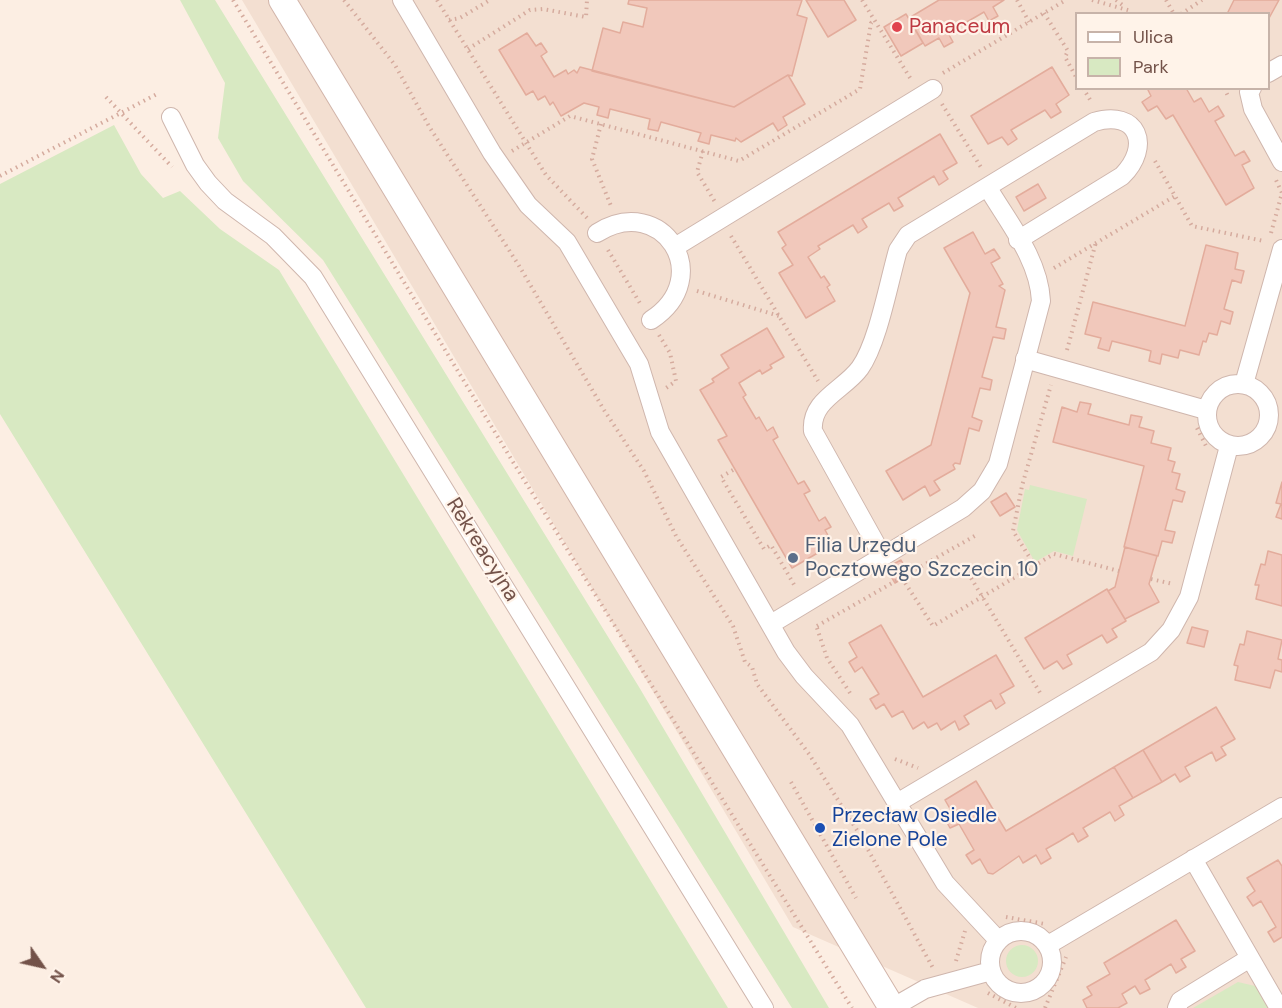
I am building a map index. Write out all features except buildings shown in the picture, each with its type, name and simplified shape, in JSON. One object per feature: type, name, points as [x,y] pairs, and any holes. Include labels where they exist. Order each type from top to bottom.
[{"type":"street","points":[[282,0],[892,1008],[925,989],[935,976],[991,971]]},
{"type":"street","points":[[402,0],[496,160],[528,205],[559,233],[573,252],[639,364],[660,432],[786,652],[804,676],[850,725],[945,883],[974,924],[998,940]]},
{"type":"street","points":[[675,247],[931,87]]},
{"type":"street","points":[[1251,90],[1253,109],[1278,169]]},
{"type":"street","name":"Rekreacyjna","points":[[171,117],[195,165],[208,183],[225,201],[273,236],[313,277],[764,1008]]},
{"type":"street","points":[[882,555],[813,431],[812,422],[816,411],[849,380],[868,354],[898,250],[908,235],[1094,122],[1108,118],[1119,119],[1130,126],[1140,143],[1138,156],[1122,176],[1018,240]]},
{"type":"street","points":[[771,624],[963,508],[982,491],[998,464],[1041,301],[1040,281],[990,186]]},
{"type":"street","points":[[597,233],[618,222],[644,223],[656,228],[675,247],[681,266],[680,286],[674,300],[651,320]]},
{"type":"street","points":[[1244,384],[1282,249]]},
{"type":"street","points":[[1025,359],[1200,415],[1221,442],[1229,446],[1248,445],[1275,426],[1267,404],[1254,388],[1244,384],[1234,383],[1216,392],[1200,415]]},
{"type":"street","points":[[897,803],[1151,652],[1171,630],[1189,597],[1229,446]]},
{"type":"street","points":[[1048,945],[1282,807]]},
{"type":"street","points":[[1193,859],[1279,1008]]},
{"type":"street","points":[[1025,930],[1042,938],[1048,945],[1053,962],[1052,971],[1034,999],[1008,991],[1001,986],[991,971],[990,958],[998,940],[1015,931],[1025,930]]},
{"type":"street","points":[[1176,1008],[1180,1000],[1250,958]]},
{"type":"path","points":[[233,0],[513,462],[852,1008]]},
{"type":"path","points":[[344,0],[395,65],[430,128],[514,256],[604,410],[644,471],[676,536],[733,626],[745,662],[752,668],[757,684],[809,754],[861,835],[935,976]]},
{"type":"path","points":[[449,20],[460,18],[490,0]]},
{"type":"path","points":[[468,49],[530,10],[543,9],[586,17],[587,0]]},
{"type":"path","points":[[862,0],[875,20],[931,87],[990,186]]},
{"type":"path","points":[[1017,0],[1029,22]]},
{"type":"path","points":[[931,87],[1066,0]]},
{"type":"path","points":[[1092,0],[1131,11]]},
{"type":"path","points":[[1116,0],[1131,11]]},
{"type":"path","points":[[1184,12],[1202,0]]},
{"type":"path","points":[[1044,13],[1068,51],[1065,57],[1075,74]]},
{"type":"path","points":[[496,160],[570,116],[739,161],[860,89],[871,23],[875,20]]},
{"type":"path","points":[[1225,90],[1235,108]]},
{"type":"path","points":[[0,176],[159,93]]},
{"type":"path","points":[[106,96],[179,174]]},
{"type":"path","points":[[601,124],[592,159],[618,222]]},
{"type":"path","points":[[1140,143],[1147,148],[1192,226],[1268,242],[1282,193],[1278,169]]},
{"type":"path","points":[[703,151],[698,172],[724,217],[726,227],[828,398]]},
{"type":"path","points":[[1055,278],[1052,269],[1175,196]]},
{"type":"path","points":[[1060,352],[1066,354],[1096,242]]},
{"type":"path","points":[[680,286],[779,316]]},
{"type":"path","points":[[1035,566],[1013,531],[1022,486],[1051,384],[1058,383]]},
{"type":"path","points":[[1200,415],[1209,451]]},
{"type":"path","points":[[902,578],[933,627],[1054,554],[1119,571]]},
{"type":"path","points":[[968,573],[1051,712]]},
{"type":"path","points":[[817,628],[827,658],[859,706]]},
{"type":"path","points":[[890,754],[897,761],[908,766],[927,768]]},
{"type":"path","points":[[791,782],[859,904]]},
{"type":"path","points":[[964,963],[955,965],[966,927],[974,924],[988,906],[1014,919],[1047,924],[1061,921],[1077,947],[1063,962],[1059,979],[1048,996],[1045,1008]]},
{"type":"shaded area","points":[[242,0],[1282,0],[1282,1008],[978,1008],[793,927]]},
{"type":"green space","points":[[180,0],[215,0],[639,687],[829,1008],[792,1008],[323,260],[243,181],[218,138],[225,83]]},
{"type":"green space","points":[[114,125],[141,174],[163,198],[180,191],[220,229],[279,270],[728,1008],[366,1008],[0,414],[0,184]]},
{"type":"green space","points":[[1030,485],[1087,499],[1073,556],[1054,551],[1035,562],[1017,530],[1025,489],[1029,490]]},
{"type":"green space","points":[[1022,945],[1033,950],[1038,961],[1033,972],[1022,977],[1011,972],[1006,961],[1011,950]]},
{"type":"green space","points":[[1238,982],[1255,986],[1269,1008],[1193,1008]]},
{"type":"place","name":"Panaceum","points":[[897,27]]},
{"type":"place","name":"Filia Urzędu Pocztowego Szczecin 10","points":[[793,558]]},
{"type":"place","name":"Przecław Osiedle Zielone Pole","points":[[820,828]]}]
